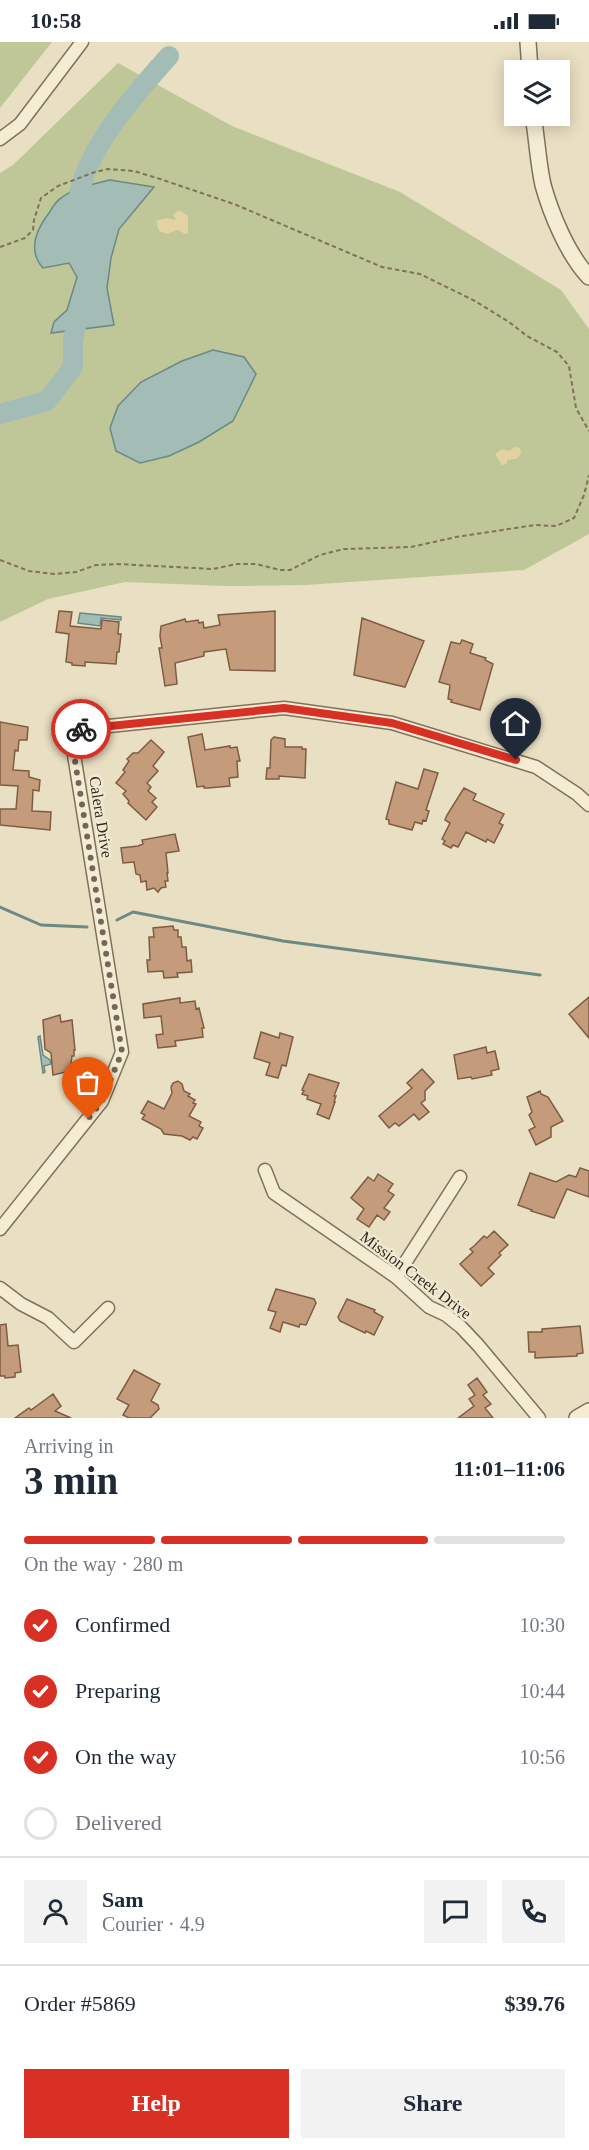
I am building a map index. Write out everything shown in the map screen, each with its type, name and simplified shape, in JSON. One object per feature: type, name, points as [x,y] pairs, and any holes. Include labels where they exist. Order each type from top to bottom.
[{"type":"street","points":[[0,139],[20,124],[82,42]]},
{"type":"street","points":[[528,42],[529,60]]},
{"type":"street","points":[[534,126],[543,185],[560,230],[579,266],[589,277]]},
{"type":"street","name":"Calera Drive","points":[[0,1229],[102,1101],[122,1052],[70,730],[284,708],[392,723],[536,767],[589,805]]},
{"type":"street","name":"Mission Creek Drive","points":[[265,1170],[274,1193],[396,1277],[429,1306],[461,1327],[539,1418]]},
{"type":"street","points":[[396,1277],[460,1178]]},
{"type":"street","points":[[0,1288],[21,1304],[48,1318],[74,1342],[108,1308]]},
{"type":"street","points":[[577,1418],[589,1411]]},
{"type":"path","points":[[0,247],[25,238],[33,230],[41,198],[58,186],[108,169],[134,171],[234,204],[382,267],[420,274],[500,315],[544,347],[557,352],[569,366],[576,408],[589,431]]},
{"type":"path","points":[[0,560],[29,571],[54,574],[117,564],[213,569],[246,564],[290,570],[320,555],[344,549],[411,547],[456,537],[535,525],[556,526],[574,518],[584,495],[589,475]]},
{"type":"green space","points":[[0,42],[52,42],[0,108]]},
{"type":"green space","points":[[118,63],[232,126],[400,192],[561,290],[589,329],[589,534],[524,570],[306,585],[226,586],[125,582],[48,599],[0,622],[0,173],[13,165]]},
{"type":"sand","points":[[179,210],[188,216],[188,233],[185,234],[178,230],[167,234],[159,231],[156,221],[166,218],[176,220],[173,215]]},
{"type":"sand","points":[[514,447],[520,448],[519,456],[516,459],[507,460],[507,464],[502,465],[495,454],[502,449],[510,451]]},
{"type":"water","points":[[110,180],[154,187],[119,229],[111,258],[107,288],[114,325],[51,333],[54,322],[67,310],[77,277],[69,263],[43,268],[35,254],[37,233],[59,199],[78,189]]},
{"type":"water","points":[[213,350],[244,357],[256,374],[233,421],[199,442],[169,456],[140,463],[116,451],[110,428],[118,406],[141,382],[182,361]]},
{"type":"water","points":[[80,613],[121,617],[121,620],[101,618],[100,626],[78,623]]},
{"type":"water","points":[[40,1036],[43,1055],[50,1060],[51,1064],[44,1066],[45,1072],[43,1073],[38,1037]]},
{"type":"building","points":[[59,611],[72,612],[70,626],[101,629],[102,620],[119,622],[118,634],[121,634],[116,664],[85,662],[85,666],[66,662],[69,634],[56,632]]},
{"type":"building","points":[[275,611],[275,671],[230,670],[226,649],[204,652],[204,656],[175,663],[177,684],[165,686],[159,648],[162,648],[161,626],[185,619],[186,622],[198,620],[199,623],[203,622],[204,628],[220,625],[218,615]]},
{"type":"building","points":[[362,618],[424,641],[405,687],[354,675]]},
{"type":"building","points":[[462,640],[473,644],[470,653],[486,658],[485,660],[493,664],[480,710],[451,702],[452,700],[448,699],[450,685],[439,682],[451,642],[460,644]]},
{"type":"building","points":[[0,722],[28,727],[27,740],[19,740],[18,751],[15,750],[13,770],[29,771],[29,777],[40,780],[39,791],[33,790],[32,811],[51,812],[50,830],[0,825],[0,809],[16,809],[18,786],[0,785]]},
{"type":"building","points":[[202,734],[205,750],[237,747],[240,761],[237,761],[238,777],[229,778],[230,786],[197,787],[188,737]]},
{"type":"building","points":[[274,737],[285,739],[285,747],[306,749],[305,778],[279,776],[279,779],[266,779],[267,768],[270,768],[271,740]]},
{"type":"building","points":[[151,740],[164,752],[153,766],[158,771],[147,783],[151,787],[148,791],[156,798],[152,802],[157,807],[146,820],[128,803],[129,801],[123,794],[126,791],[116,783],[125,772],[123,770],[129,761],[127,759],[133,753],[138,753]]},
{"type":"building","points":[[424,769],[438,773],[426,810],[429,811],[426,821],[423,820],[422,824],[415,822],[412,830],[389,824],[389,820],[386,819],[396,782],[418,789]]},
{"type":"building","points":[[464,788],[476,794],[473,800],[504,814],[499,823],[503,825],[494,843],[487,839],[486,842],[466,832],[458,847],[453,845],[451,848],[443,844],[445,841],[442,839],[450,823],[445,820]]},
{"type":"building","points":[[175,834],[179,851],[166,853],[168,881],[165,881],[166,887],[161,888],[158,892],[154,888],[147,890],[146,881],[141,882],[140,875],[136,874],[134,862],[123,863],[121,848],[138,846],[143,844],[142,840]]},
{"type":"building","points":[[173,926],[174,930],[178,930],[178,937],[181,937],[182,947],[186,947],[187,961],[191,960],[192,972],[177,973],[178,977],[164,978],[163,971],[148,972],[149,937],[154,937],[153,928]]},
{"type":"building","points":[[589,997],[589,1038],[569,1014]]},
{"type":"building","points":[[180,998],[180,1003],[195,1001],[204,1028],[202,1028],[203,1037],[175,1041],[176,1046],[158,1048],[156,1035],[163,1034],[161,1016],[144,1018],[143,1004]]},
{"type":"building","points":[[60,1015],[61,1022],[72,1020],[75,1050],[70,1071],[53,1075],[51,1053],[45,1049],[43,1020]]},
{"type":"building","points":[[261,1032],[279,1038],[280,1033],[293,1037],[286,1066],[282,1065],[278,1078],[266,1075],[270,1063],[254,1058]]},
{"type":"building","points":[[486,1047],[487,1053],[495,1051],[499,1069],[491,1071],[492,1075],[458,1079],[454,1055]]},
{"type":"building","points":[[422,1069],[434,1082],[425,1091],[425,1100],[421,1103],[429,1112],[419,1120],[414,1114],[399,1126],[395,1123],[389,1128],[379,1116],[412,1088],[407,1083]]},
{"type":"building","points":[[309,1074],[339,1083],[329,1119],[317,1114],[321,1104],[307,1099],[308,1096],[302,1094]]},
{"type":"building","points":[[178,1081],[182,1084],[184,1091],[190,1094],[188,1096],[195,1100],[193,1103],[196,1104],[189,1116],[201,1122],[199,1126],[203,1128],[197,1139],[193,1137],[190,1140],[182,1136],[164,1134],[161,1129],[142,1119],[145,1115],[141,1113],[148,1101],[164,1109],[172,1093],[173,1083]]},
{"type":"building","points":[[540,1091],[548,1097],[563,1121],[551,1127],[551,1137],[536,1145],[529,1130],[535,1127],[529,1115],[532,1112],[527,1097]]},
{"type":"building","points":[[580,1168],[589,1171],[589,1197],[567,1189],[554,1218],[518,1205],[530,1173],[556,1182],[569,1175],[576,1177]]},
{"type":"building","points":[[378,1174],[393,1184],[388,1191],[394,1195],[384,1208],[390,1212],[384,1220],[377,1215],[369,1227],[357,1219],[364,1209],[351,1198],[368,1177],[374,1181]]},
{"type":"building","points":[[494,1231],[508,1245],[488,1268],[494,1274],[481,1286],[460,1264],[473,1252],[470,1249],[484,1236],[487,1238]]},
{"type":"building","points":[[276,1289],[314,1299],[316,1303],[306,1325],[300,1324],[299,1327],[283,1322],[280,1332],[270,1328],[276,1312],[268,1310]]},
{"type":"building","points":[[347,1299],[375,1310],[374,1312],[383,1317],[374,1335],[340,1321],[338,1317]]},
{"type":"building","points":[[6,1324],[8,1346],[18,1345],[21,1372],[15,1373],[15,1377],[5,1378],[5,1376],[0,1376],[0,1325]]},
{"type":"building","points":[[580,1326],[583,1353],[577,1356],[535,1358],[535,1352],[529,1352],[528,1332]]},
{"type":"building","points":[[134,1370],[160,1384],[151,1401],[158,1405],[159,1409],[150,1418],[129,1418],[123,1415],[129,1405],[117,1399]]},
{"type":"building","points":[[477,1378],[487,1392],[483,1395],[491,1404],[485,1408],[493,1418],[458,1418],[474,1406],[469,1399],[475,1395],[468,1385]]},
{"type":"building","points":[[53,1394],[61,1406],[55,1411],[71,1418],[15,1418],[29,1408],[31,1410]]},
{"type":"waterway","points":[[78,214],[79,194],[96,151],[124,109],[169,56]]},
{"type":"waterway","points":[[0,414],[47,401],[73,367],[73,340],[81,304]]},
{"type":"waterway","points":[[0,907],[41,925],[87,927]]},
{"type":"waterway","points":[[117,920],[133,912],[283,941],[540,975]]},
{"type":"way so far","points":[[81,729],[70,730],[122,1052],[102,1101],[88,1119]]},
{"type":"route","points":[[81,729],[284,708],[392,723],[516,760]]}]
